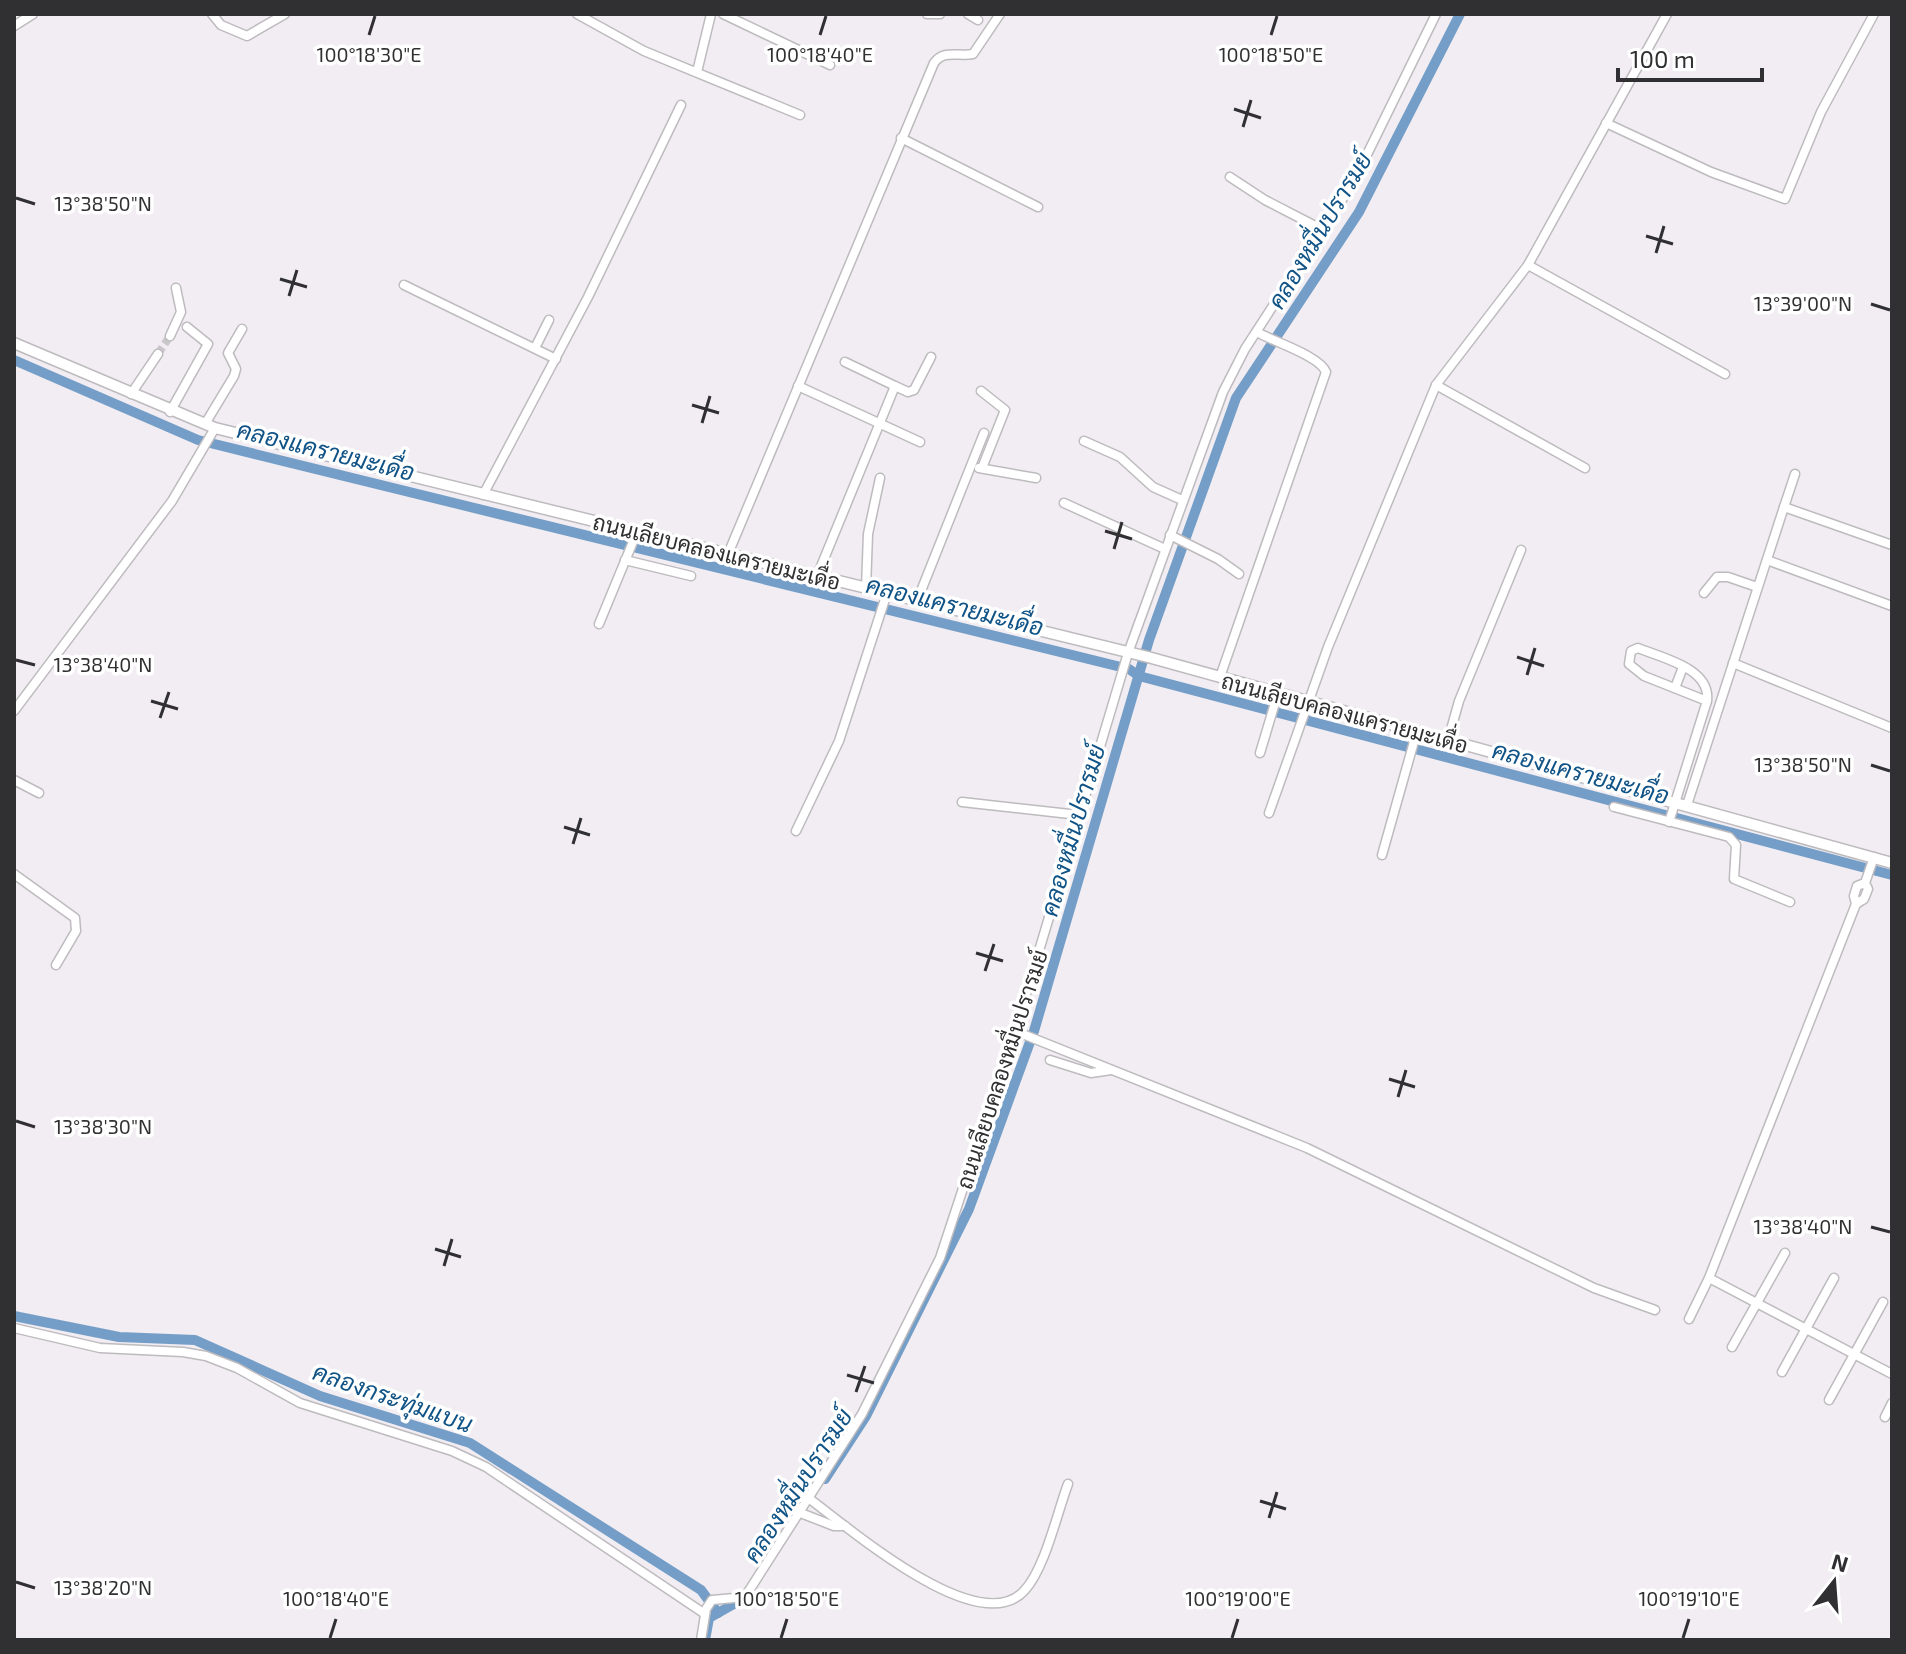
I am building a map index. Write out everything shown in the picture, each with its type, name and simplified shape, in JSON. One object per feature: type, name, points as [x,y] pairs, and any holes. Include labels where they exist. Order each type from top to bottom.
[{"type":"street","points":[[14,26],[33,14]]},
{"type":"street","points":[[212,14],[221,25],[247,36],[285,14]]},
{"type":"street","points":[[577,14],[644,51],[800,115]]},
{"type":"street","points":[[697,72],[711,14]]},
{"type":"street","points":[[723,14],[830,65]]},
{"type":"street","points":[[927,14],[940,14]]},
{"type":"street","points":[[968,14],[978,20]]},
{"type":"street","points":[[728,554],[901,138],[939,56],[973,54],[1000,14]]},
{"type":"street","name":"ถนนเลียบคลองหมื่นปรารมย์","points":[[708,1607],[749,1595],[862,1414],[940,1258],[1022,1034],[1079,815],[1122,672],[1135,656],[1165,549],[1223,392],[1257,332],[1361,168],[1436,14]]},
{"type":"street","points":[[1269,813],[1305,710],[1436,385],[1528,265],[1667,14]]},
{"type":"street","points":[[1606,123],[1711,172],[1785,199],[1821,112],[1874,14]]},
{"type":"street","points":[[483,495],[556,359],[681,105]]},
{"type":"street","points":[[901,138],[1038,207]]},
{"type":"street","points":[[1230,177],[1265,200],[1323,230]]},
{"type":"street","points":[[1528,265],[1725,374]]},
{"type":"street","points":[[404,285],[556,359]]},
{"type":"street","points":[[170,336],[181,312],[176,288]]},
{"type":"street","points":[[535,348],[549,320]]},
{"type":"street","points":[[170,412],[208,344],[187,327]]},
{"type":"street","points":[[14,711],[147,536],[210,433],[236,369],[228,353],[242,329]]},
{"type":"street","points":[[1220,677],[1326,372],[1317,359],[1277,345],[1257,332]]},
{"type":"street","name":"ถนนเลียบคลองแครายมะเดื่อ","points":[[14,343],[131,394],[210,433],[483,495],[866,588],[884,603],[917,601],[1220,677],[1275,701],[1305,710],[1416,736],[1448,740],[1672,811],[1687,805],[1872,863],[1892,863]]},
{"type":"street","points":[[131,394],[158,354]]},
{"type":"street","points":[[845,362],[908,392],[914,390],[931,357]]},
{"type":"street","points":[[1436,385],[1585,468]]},
{"type":"street","points":[[798,386],[920,442]]},
{"type":"street","points":[[817,576],[895,386]]},
{"type":"street","points":[[981,391],[1005,410],[982,468]]},
{"type":"street","points":[[917,601],[984,433]]},
{"type":"street","points":[[1084,441],[1120,457],[1153,487],[1182,500]]},
{"type":"street","points":[[970,468],[1036,478]]},
{"type":"street","points":[[1687,805],[1795,474]]},
{"type":"street","points":[[866,588],[868,534],[880,478]]},
{"type":"street","points":[[1064,503],[1165,549]]},
{"type":"street","points":[[1784,507],[1892,545]]},
{"type":"street","points":[[599,624],[637,532]]},
{"type":"street","points":[[1170,535],[1239,574]]},
{"type":"street","points":[[1448,740],[1459,701],[1521,550]]},
{"type":"street","points":[[625,560],[691,576]]},
{"type":"street","points":[[1767,560],[1892,606]]},
{"type":"street","points":[[1704,593],[1717,577],[1728,577],[1757,587]]},
{"type":"street","points":[[796,831],[839,741],[884,603]]},
{"type":"street","points":[[1672,811],[1707,701],[1709,689],[1703,679],[1683,667],[1638,648],[1627,658],[1629,664],[1644,676],[1707,701]]},
{"type":"street","points":[[1733,663],[1892,728]]},
{"type":"street","points":[[1675,688],[1683,667]]},
{"type":"street","points":[[1260,753],[1275,701]]},
{"type":"street","points":[[1382,855],[1416,736]]},
{"type":"street","points":[[14,780],[39,793]]},
{"type":"street","points":[[962,802],[1079,815]]},
{"type":"street","points":[[1614,807],[1672,811],[1734,840],[1734,879],[1790,902]]},
{"type":"street","points":[[1689,1319],[1709,1278],[1856,904],[1854,896],[1857,886],[1865,883],[1872,863]]},
{"type":"street","points":[[14,874],[75,918],[76,931],[56,965]]},
{"type":"street","points":[[1022,1034],[1307,1148],[1594,1288],[1655,1310]]},
{"type":"street","points":[[1050,1060],[1091,1073],[1112,1070]]},
{"type":"street","points":[[1732,1347],[1785,1253]]},
{"type":"street","points":[[1709,1278],[1892,1374]]},
{"type":"street","points":[[1782,1372],[1834,1278]]},
{"type":"street","points":[[1829,1400],[1883,1302]]},
{"type":"street","points":[[14,1328],[100,1348],[206,1356],[237,1368],[300,1403],[452,1451],[486,1467],[708,1607],[701,1640]]},
{"type":"street","points":[[1885,1417],[1892,1403]]},
{"type":"street","points":[[809,1498],[893,1561],[949,1592],[965,1598],[1008,1603],[1030,1583],[1068,1484]]},
{"type":"street","points":[[800,1513],[834,1526],[845,1526]]},
{"type":"waterway","name":"คลองหมื่นปรารมย์","points":[[825,1479],[866,1416],[969,1209],[1034,1031],[1149,640],[1236,398],[1359,212],[1460,14]]},
{"type":"waterway","name":"คลองแครายมะเดื่อ","points":[[14,360],[198,440],[1129,669],[1139,676],[1892,875]]},
{"type":"waterway","name":"คลองกระทุ่มแบน","points":[[14,1316],[119,1337],[195,1340],[320,1396],[470,1443],[701,1590],[718,1613]]},
{"type":"waterway","name":"คลองกระทุ่มแบน","points":[[705,1640],[709,1618],[748,1596]]},
{"type":"tunnel","points":[[158,354],[170,336]]}]
